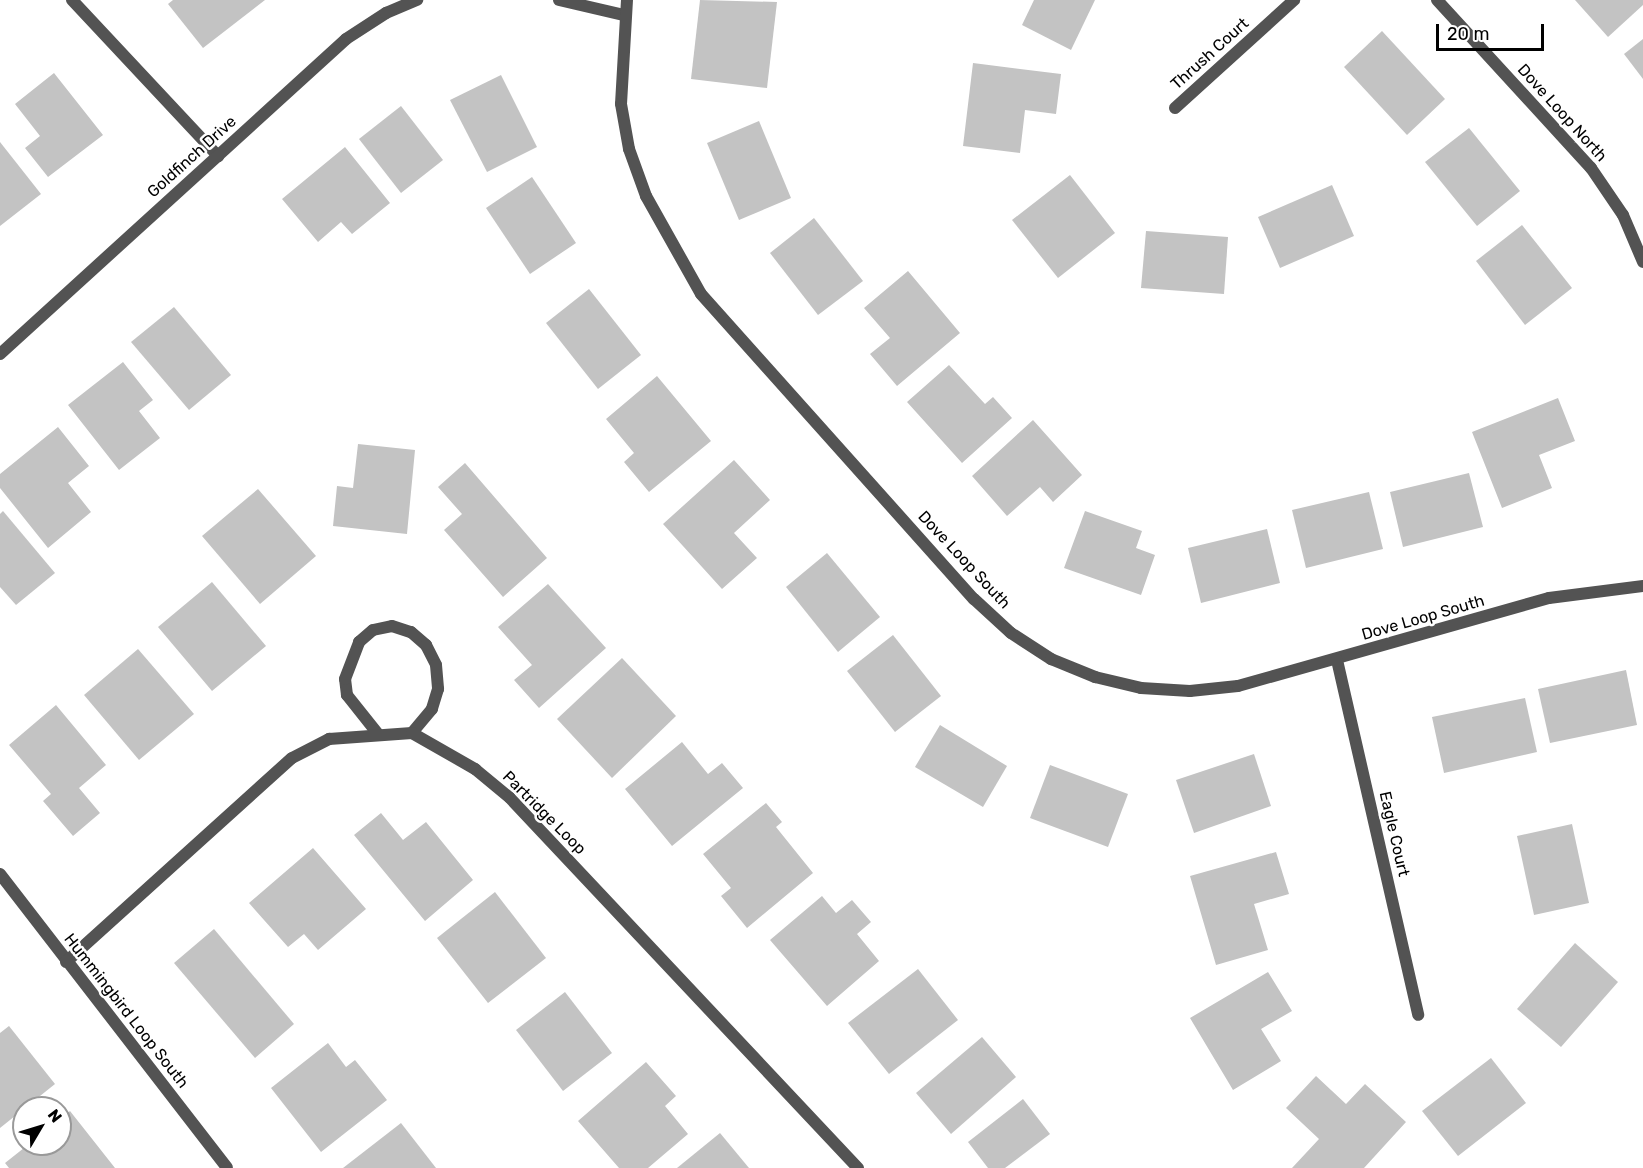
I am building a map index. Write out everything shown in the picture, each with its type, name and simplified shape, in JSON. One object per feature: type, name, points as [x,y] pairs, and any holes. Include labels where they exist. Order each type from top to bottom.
[{"type":"street","points":[[72,0],[218,156]]},
{"type":"street","name":"Goldfinch Drive","points":[[0,354],[346,39],[386,13],[417,0]]},
{"type":"street","points":[[559,0],[624,15],[627,0]]},
{"type":"street","name":"Thrush Court","points":[[1175,108],[1294,0]]},
{"type":"street","name":"Dove Loop North","points":[[1437,0],[1591,168],[1623,215],[1643,262]]},
{"type":"street","name":"Dove Loop South","points":[[624,15],[621,104],[629,149],[646,196],[701,294],[974,599],[1011,633],[1051,659],[1095,677],[1141,688],[1190,691],[1238,686],[1337,660],[1549,598],[1643,586]]},
{"type":"street","points":[[66,962],[292,758],[329,740],[378,734],[412,733],[432,709],[438,689],[436,665],[426,645],[411,632],[392,626],[373,630],[359,642],[345,679],[347,695],[378,734]]},
{"type":"street","name":"Eagle Court","points":[[1337,660],[1418,1015]]},
{"type":"street","name":"Partridge Loop","points":[[412,733],[475,769],[510,798],[858,1168]]},
{"type":"street","name":"Hummingbird Loop South","points":[[0,874],[227,1168]]},
{"type":"building","points":[[173,0],[265,0],[203,48],[168,4]]},
{"type":"building","points":[[700,0],[777,2],[767,88],[691,79]]},
{"type":"building","points":[[1034,0],[1095,0],[1071,50],[1022,25]]},
{"type":"building","points":[[1575,0],[1643,0],[1643,5],[1608,37]]},
{"type":"building","points":[[1382,31],[1445,99],[1407,135],[1344,67]]},
{"type":"building","points":[[1643,39],[1643,79],[1624,54]]},
{"type":"building","points":[[973,63],[1061,74],[1056,114],[1025,110],[1020,153],[963,146]]},
{"type":"building","points":[[54,73],[103,135],[48,177],[25,148],[40,136],[15,104]]},
{"type":"building","points":[[501,75],[537,147],[487,172],[450,100]]},
{"type":"building","points":[[401,106],[443,160],[401,193],[359,139]]},
{"type":"building","points":[[759,121],[791,198],[739,220],[707,143]]},
{"type":"building","points":[[1469,128],[1520,191],[1477,226],[1425,162]]},
{"type":"building","points":[[0,142],[41,194],[0,226]]},
{"type":"building","points":[[345,147],[390,203],[352,234],[341,222],[318,242],[282,199]]},
{"type":"building","points":[[1070,175],[1115,233],[1058,278],[1012,220]]},
{"type":"building","points":[[532,177],[576,243],[530,274],[486,208]]},
{"type":"building","points":[[1332,185],[1354,236],[1280,268],[1258,217]]},
{"type":"building","points":[[814,218],[863,281],[818,315],[770,253]]},
{"type":"building","points":[[1522,225],[1572,288],[1525,325],[1476,261]]},
{"type":"building","points":[[1146,231],[1228,237],[1224,294],[1141,288]]},
{"type":"building","points":[[908,271],[960,333],[897,386],[870,354],[890,338],[864,308]]},
{"type":"building","points":[[589,289],[641,355],[598,389],[546,323]]},
{"type":"building","points":[[174,307],[231,375],[189,410],[131,342]]},
{"type":"building","points":[[123,362],[153,400],[139,411],[160,438],[119,470],[68,405]]},
{"type":"building","points":[[949,365],[985,404],[993,397],[1012,418],[962,463],[907,402]]},
{"type":"building","points":[[657,376],[711,441],[649,492],[624,462],[634,453],[606,419]]},
{"type":"building","points":[[1558,398],[1575,441],[1539,455],[1552,488],[1502,508],[1472,432]]},
{"type":"building","points":[[1033,420],[1082,475],[1053,502],[1040,487],[1007,516],[972,476]]},
{"type":"building","points":[[58,427],[89,466],[68,483],[91,512],[48,548],[0,488],[0,474]]},
{"type":"building","points":[[358,444],[415,450],[407,534],[333,526],[337,486],[353,488]]},
{"type":"building","points":[[734,460],[770,500],[734,533],[757,558],[722,589],[663,524]]},
{"type":"building","points":[[465,463],[547,558],[503,597],[444,530],[462,514],[438,487]]},
{"type":"building","points":[[1469,473],[1483,527],[1403,547],[1390,492]]},
{"type":"building","points":[[258,489],[316,556],[260,604],[202,536]]},
{"type":"building","points":[[1369,492],[1383,549],[1306,568],[1292,510]]},
{"type":"building","points":[[3,511],[55,573],[16,605],[0,587],[0,514]]},
{"type":"building","points":[[1085,511],[1142,531],[1136,548],[1155,555],[1141,595],[1064,568]]},
{"type":"building","points":[[1267,529],[1280,583],[1201,603],[1188,548]]},
{"type":"building","points":[[827,553],[880,617],[838,652],[786,587]]},
{"type":"building","points":[[212,582],[266,646],[212,691],[158,627]]},
{"type":"building","points":[[548,584],[606,648],[539,708],[514,680],[532,665],[498,627]]},
{"type":"building","points":[[893,635],[941,696],[895,732],[847,671]]},
{"type":"building","points":[[138,649],[194,714],[139,760],[84,695]]},
{"type":"building","points":[[622,658],[676,716],[612,778],[557,719]]},
{"type":"building","points":[[1626,670],[1637,725],[1550,743],[1538,689]]},
{"type":"building","points":[[1525,698],[1537,752],[1444,773],[1432,717]]},
{"type":"building","points":[[56,705],[106,765],[79,788],[100,813],[73,836],[43,801],[51,794],[9,745]]},
{"type":"building","points":[[940,725],[1007,766],[983,807],[915,767]]},
{"type":"building","points":[[682,742],[708,774],[722,763],[743,788],[672,846],[625,789]]},
{"type":"building","points":[[1254,754],[1271,806],[1194,833],[1176,780]]},
{"type":"building","points":[[1050,765],[1128,794],[1108,847],[1030,818]]},
{"type":"building","points":[[766,803],[782,822],[776,827],[813,873],[747,928],[721,896],[731,888],[703,854]]},
{"type":"building","points":[[381,813],[403,840],[426,822],[473,880],[425,921],[354,835]]},
{"type":"building","points":[[1572,824],[1589,903],[1534,915],[1517,836]]},
{"type":"building","points":[[313,848],[366,909],[318,950],[304,934],[288,947],[249,903]]},
{"type":"building","points":[[1276,852],[1289,894],[1254,904],[1268,950],[1216,965],[1190,876]]},
{"type":"building","points":[[495,892],[546,958],[488,1003],[437,938]]},
{"type":"building","points":[[822,896],[836,913],[852,900],[871,922],[857,934],[879,961],[827,1006],[770,940]]},
{"type":"building","points":[[214,929],[294,1024],[255,1058],[174,963]]},
{"type":"building","points":[[1575,943],[1618,982],[1561,1047],[1517,1009]]},
{"type":"building","points":[[918,969],[958,1020],[889,1074],[848,1023]]},
{"type":"building","points":[[1268,972],[1292,1011],[1261,1029],[1281,1061],[1233,1090],[1190,1018]]},
{"type":"building","points":[[565,992],[612,1053],[563,1091],[516,1030]]},
{"type":"building","points":[[9,1026],[55,1084],[40,1096],[12,1096],[12,1118],[0,1128],[0,1033]]},
{"type":"building","points":[[982,1037],[1016,1077],[951,1134],[916,1093]]},
{"type":"building","points":[[328,1043],[346,1067],[355,1060],[387,1100],[321,1152],[271,1088]]},
{"type":"building","points":[[1491,1058],[1526,1103],[1458,1156],[1422,1111]]},
{"type":"building","points":[[646,1062],[676,1096],[665,1106],[688,1134],[648,1168],[619,1168],[578,1121]]},
{"type":"building","points":[[1316,1076],[1346,1104],[1365,1084],[1406,1122],[1364,1168],[1292,1168],[1319,1139],[1286,1108]]},
{"type":"building","points":[[1023,1099],[1050,1134],[1005,1168],[988,1168],[968,1142]]},
{"type":"building","points":[[72,1114],[115,1168],[9,1168],[5,1163],[14,1156],[72,1156]]},
{"type":"building","points":[[401,1123],[436,1168],[343,1168]]},
{"type":"building","points":[[720,1133],[749,1168],[677,1168]]}]
